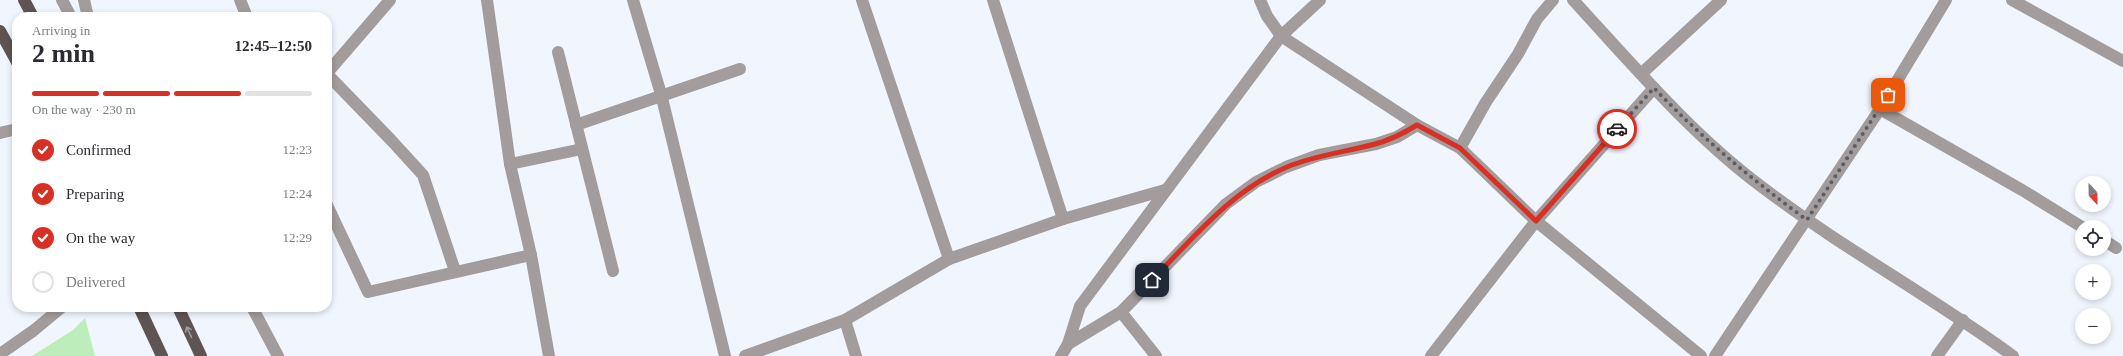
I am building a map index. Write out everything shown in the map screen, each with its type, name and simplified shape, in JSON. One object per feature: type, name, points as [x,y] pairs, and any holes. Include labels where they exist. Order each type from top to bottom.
[{"type":"main road","points":[[24,0],[30,12]]},
{"type":"main road","points":[[0,31],[12,53]]},
{"type":"main road","points":[[141,312],[162,356]]},
{"type":"main road","points":[[180,312],[201,356]]},
{"type":"street","points":[[62,0],[68,12]]},
{"type":"street","points":[[84,0],[87,12]]},
{"type":"street","points":[[240,0],[245,12]]},
{"type":"street","points":[[332,68],[390,0]]},
{"type":"street","points":[[487,0],[510,164],[531,255],[549,356]]},
{"type":"street","points":[[633,0],[661,96],[725,356]]},
{"type":"street","points":[[862,0],[949,259]]},
{"type":"street","points":[[993,0],[1063,219]]},
{"type":"street","points":[[1260,0],[1267,16],[1281,36],[1417,125],[1460,148],[1536,221],[1701,356]]},
{"type":"street","points":[[1061,356],[1068,344],[1080,306],[1281,36],[1320,0]]},
{"type":"street","points":[[1460,148],[1486,102],[1518,54],[1537,19],[1553,0]]},
{"type":"street","points":[[1574,0],[1687,122],[1730,161],[1762,187],[1807,220],[1963,320],[2013,356]]},
{"type":"street","points":[[1641,74],[1722,0]]},
{"type":"street","points":[[1715,356],[1807,220],[1880,108],[1946,0]]},
{"type":"street","points":[[2012,0],[2123,61]]},
{"type":"street","points":[[558,52],[614,271]]},
{"type":"street","points":[[576,125],[740,69]]},
{"type":"street","points":[[332,79],[392,140],[423,175],[455,271]]},
{"type":"street","points":[[1436,354],[1536,221],[1654,88]]},
{"type":"street","points":[[1880,108],[2022,190],[2075,223]]},
{"type":"street","points":[[1068,344],[1121,312],[1226,204],[1256,182],[1319,155],[1376,144],[1397,137],[1417,125]]},
{"type":"street","points":[[0,133],[12,129]]},
{"type":"street","points":[[510,164],[582,149]]},
{"type":"street","points":[[745,356],[845,320],[949,259],[1063,219],[1165,190]]},
{"type":"street","points":[[332,216],[368,292],[455,271],[531,255]]},
{"type":"street","points":[[2111,245],[2116,248]]},
{"type":"street","points":[[0,354],[33,331],[56,312]]},
{"type":"street","points":[[255,312],[278,356]]},
{"type":"street","points":[[1121,312],[1156,356]]},
{"type":"street","points":[[845,320],[856,356]]},
{"type":"street","points":[[1936,356],[1963,320]]},
{"type":"green space","points":[[85,318],[95,356],[32,356],[73,330]]},
{"type":"way so far","points":[[1617,129],[1654,88],[1687,122],[1730,161],[1807,220],[1888,95]]},
{"type":"route","points":[[1152,280],[1226,204],[1256,182],[1286,167],[1319,155],[1376,144],[1397,137],[1417,125],[1460,148],[1536,221],[1617,129]]}]
